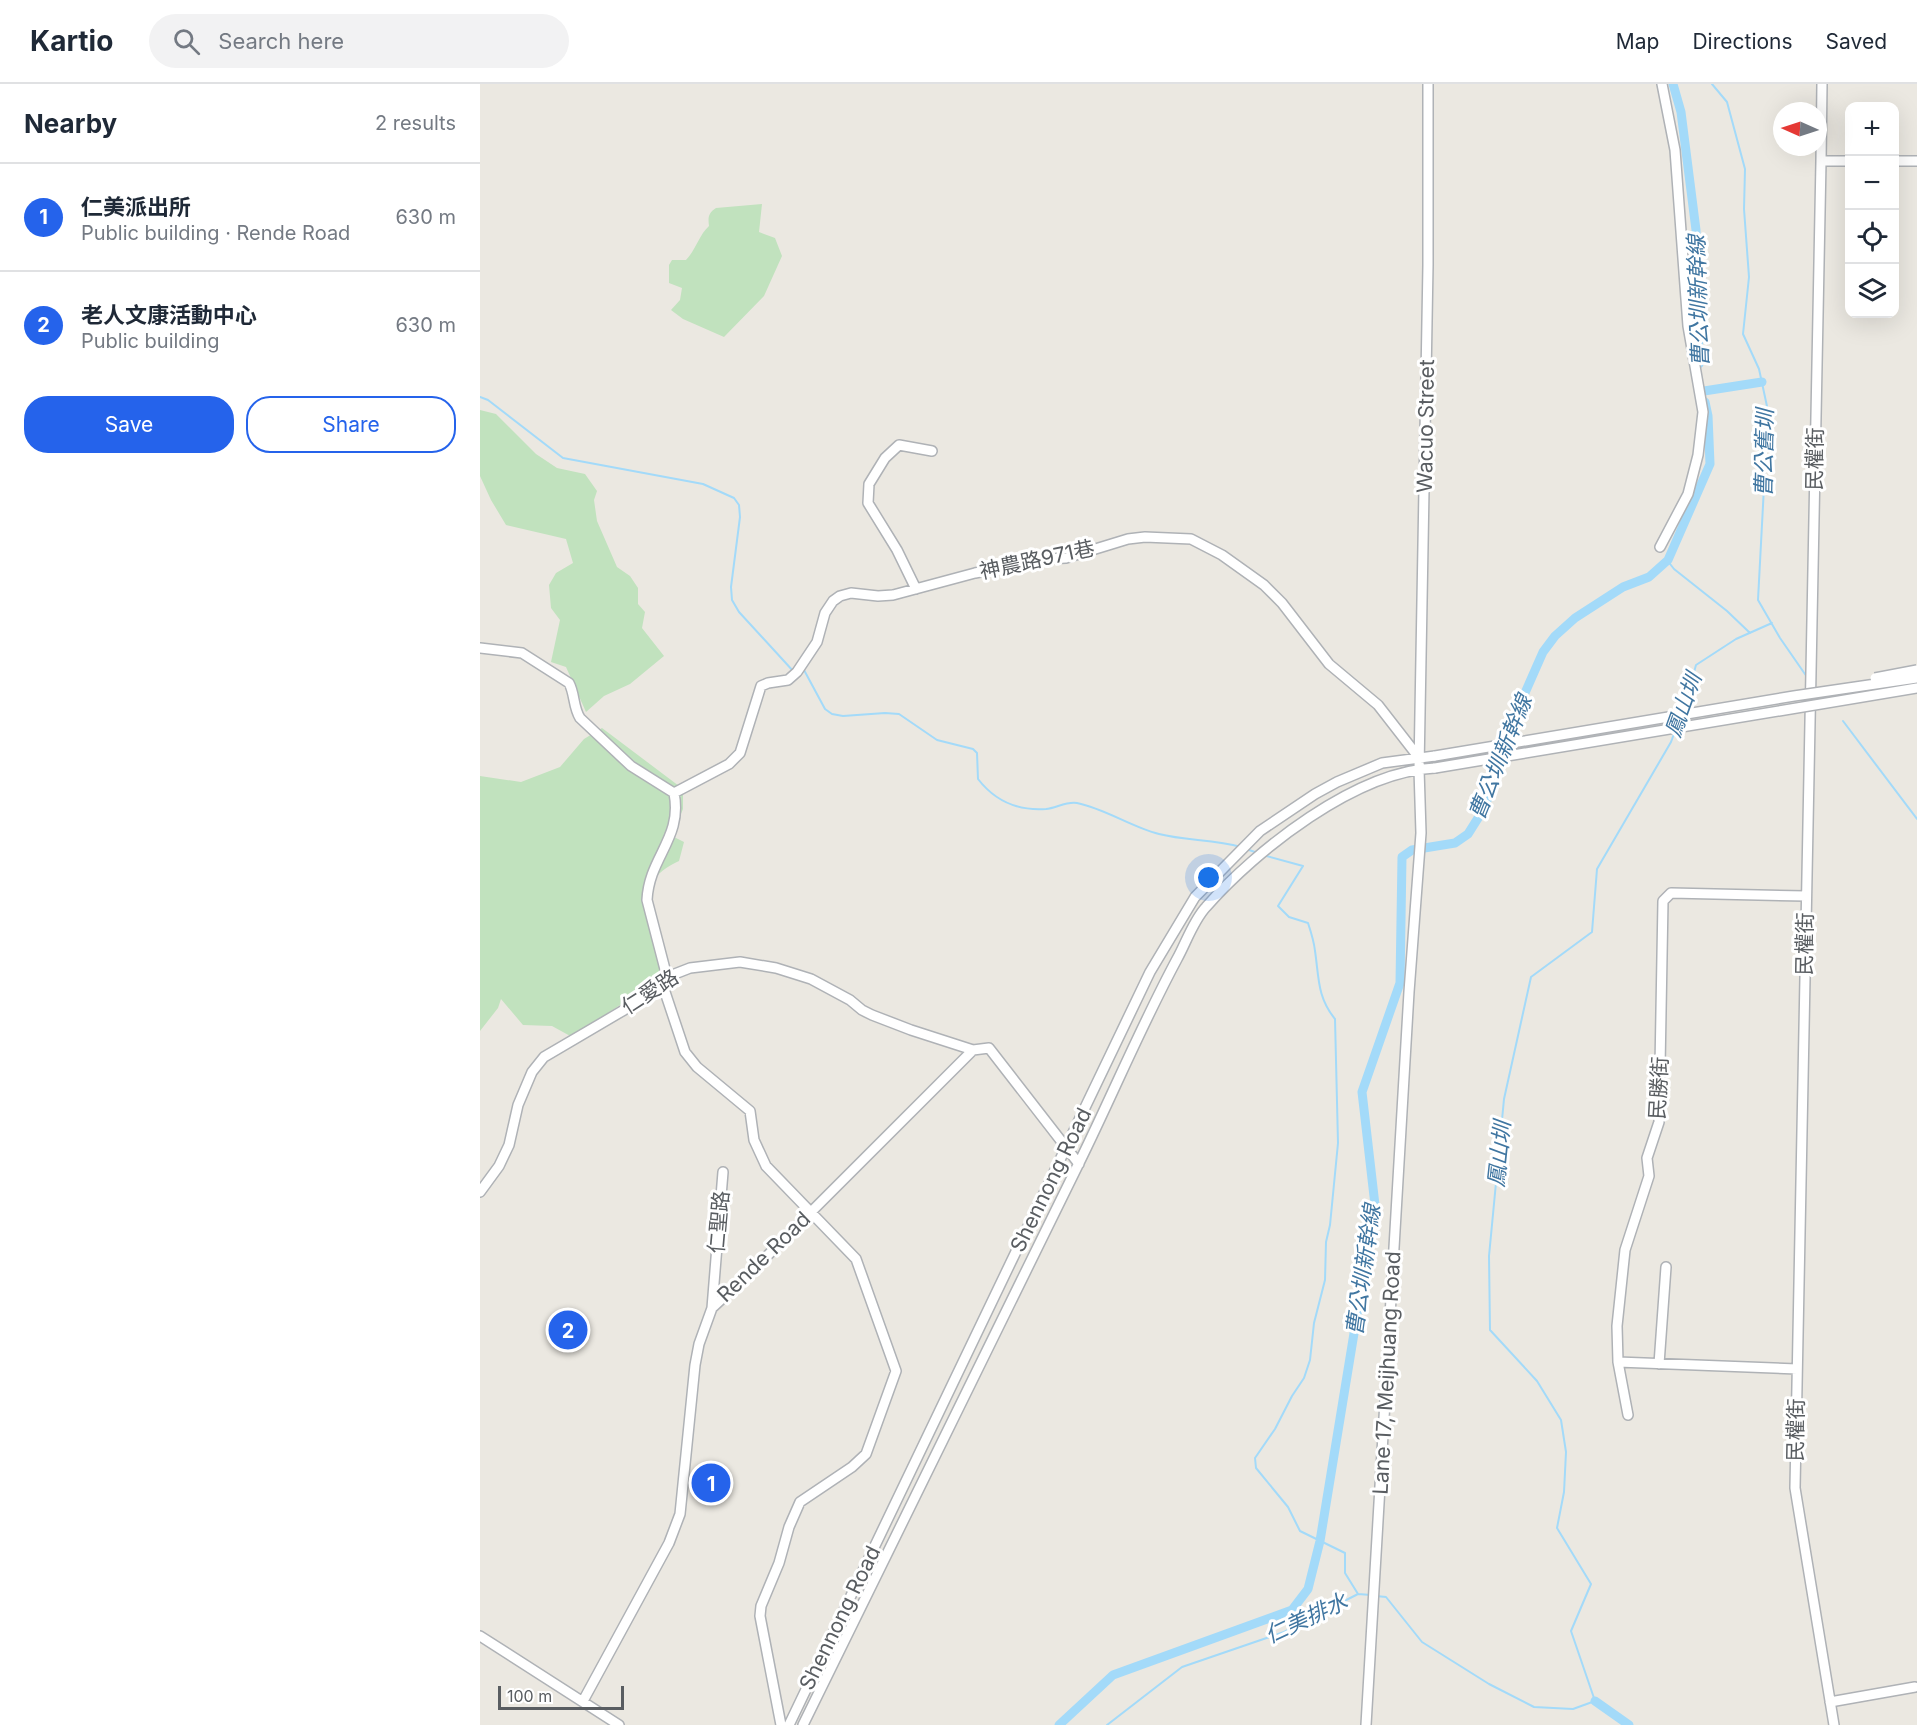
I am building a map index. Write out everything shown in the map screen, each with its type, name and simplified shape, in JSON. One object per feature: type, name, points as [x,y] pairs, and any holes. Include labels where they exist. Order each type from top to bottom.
[{"type":"street","name":"Wacuo Street","points":[[1420,764],[1428,265],[1428,84]]},
{"type":"street","points":[[1660,547],[1688,494],[1698,455],[1703,412],[1688,326],[1675,150],[1662,84]]},
{"type":"street","name":"民權街","points":[[1822,84],[1795,1488],[1834,1725]]},
{"type":"street","points":[[1821,161],[1845,161]]},
{"type":"street","points":[[1899,161],[1917,161]]},
{"type":"street","points":[[916,589],[897,550],[868,503],[869,484],[885,458],[899,445],[932,451]]},
{"type":"street","name":"神農路971巷","points":[[674,793],[729,764],[740,753],[761,687],[768,683],[788,680],[797,672],[817,642],[825,614],[833,601],[851,593],[878,596],[916,589],[975,573],[1047,559],[1066,558],[1128,539],[1155,537],[1191,539],[1222,555],[1264,585],[1282,603],[1329,664],[1378,705],[1420,764]]},
{"type":"street","points":[[480,648],[522,652],[569,683],[574,691],[577,713],[580,718],[631,766],[674,793],[677,809],[675,824],[656,863],[647,900],[664,978],[685,1052],[697,1067],[750,1111],[754,1140],[766,1166],[856,1259],[896,1371],[866,1454],[852,1467],[800,1502],[761,1606],[759,1616],[781,1725]]},
{"type":"street","points":[[1794,696],[1917,670]]},
{"type":"street","points":[[1794,696],[1917,678]]},
{"type":"street","points":[[1795,707],[1917,688]]},
{"type":"street","points":[[1795,707],[1917,694]]},
{"type":"street","name":"Shennong Road","points":[[803,1725],[1079,1164],[1165,981],[1204,909],[1272,843],[1312,815],[1435,756],[1794,696]]},
{"type":"street","name":"Shennong Road","points":[[789,1725],[1150,972],[1195,897],[1260,831],[1315,794],[1382,763],[1420,764],[1435,768],[1795,707]]},
{"type":"street","name":"Lane 17, Meijhuang Road","points":[[1366,1725],[1408,1003],[1421,833],[1420,764]]},
{"type":"street","name":"民勝街","points":[[1628,1415],[1618,1362],[1617,1326],[1625,1250],[1649,1176],[1647,1158],[1659,1122],[1663,901],[1671,893],[1806,896]]},
{"type":"street","name":"仁愛路","points":[[480,1192],[499,1166],[509,1145],[518,1105],[531,1072],[544,1057],[624,1010],[664,978],[690,968],[740,962],[776,968],[811,979],[872,1015],[973,1050]]},
{"type":"street","points":[[973,1050],[989,1048],[1079,1164]]},
{"type":"street","name":"Rende Road","points":[[583,1701],[669,1543],[680,1514],[695,1365],[699,1344],[712,1308],[973,1050]]},
{"type":"street","name":"仁聖路","points":[[712,1308],[723,1172]]},
{"type":"street","points":[[1659,1364],[1666,1267]]},
{"type":"street","points":[[1618,1362],[1797,1369]]},
{"type":"street","points":[[480,1636],[619,1725]]},
{"type":"street","points":[[1830,1702],[1915,1688]]},
{"type":"green space","points":[[762,204],[759,232],[775,238],[782,256],[764,296],[724,337],[683,319],[671,310],[680,300],[682,288],[669,283],[669,265],[672,260],[686,260],[690,255],[709,226],[711,212],[716,208]]},
{"type":"green space","points":[[480,410],[496,414],[536,454],[557,468],[585,474],[597,491],[594,500],[597,521],[617,567],[630,576],[638,588],[638,604],[645,612],[642,628],[664,656],[630,684],[604,696],[586,712],[566,667],[551,662],[560,620],[551,608],[549,585],[556,573],[573,563],[566,539],[506,525],[480,476]]},
{"type":"green space","points":[[602,728],[683,789],[683,809],[672,836],[684,842],[679,861],[659,873],[652,885],[651,893],[652,914],[664,968],[632,997],[572,1037],[552,1026],[523,1025],[501,999],[498,1008],[480,1031],[480,776],[521,782],[560,767],[584,739]]},
{"type":"waterway","name":"曹公圳新幹線","points":[[1673,84],[1681,112],[1696,230],[1699,364]]},
{"type":"waterway","name":"曹公舊圳","points":[[1712,84],[1727,102],[1745,169],[1744,209],[1749,277],[1743,334],[1759,369],[1768,411],[1758,600],[1780,638],[1807,677]]},
{"type":"waterway","points":[[1704,391],[1762,382]]},
{"type":"waterway","points":[[480,397],[488,400],[563,458],[703,484],[734,498],[739,505],[740,517],[731,587],[732,600],[739,612],[794,672]]},
{"type":"waterway","name":"曹公圳新幹線","points":[[1059,1725],[1113,1675],[1292,1610],[1308,1589],[1320,1541],[1375,1205],[1362,1092],[1400,983],[1402,857],[1412,850],[1455,843],[1468,834],[1485,807],[1510,727],[1543,652],[1555,636],[1575,618],[1623,587],[1649,577],[1668,560],[1710,464],[1708,416],[1705,402]]},
{"type":"waterway","points":[[1667,560],[1674,569],[1727,611],[1750,633]]},
{"type":"waterway","name":"鳳山圳","points":[[1683,712],[1696,665],[1736,639],[1772,623]]},
{"type":"waterway","points":[[803,671],[825,709],[832,714],[843,716],[899,714],[937,740],[973,749],[977,753],[978,779],[992,793],[1008,803],[1036,809],[1077,803],[1098,809],[1159,834],[1241,847]]},
{"type":"waterway","name":"曹公舊圳","points":[[1843,721],[1917,819]]},
{"type":"waterway","name":"鳳山圳","points":[[1376,1596],[1386,1597],[1422,1642],[1489,1684],[1534,1707],[1573,1709],[1595,1701],[1571,1631],[1591,1584],[1557,1528],[1564,1492],[1566,1452],[1561,1420],[1537,1381],[1490,1330],[1489,1256],[1504,1099],[1531,977],[1592,932],[1597,869],[1671,742],[1675,731]]},
{"type":"waterway","points":[[1246,849],[1258,853]]},
{"type":"waterway","points":[[1263,855],[1303,866],[1278,906],[1289,917],[1308,923],[1314,944],[1322,995],[1335,1019],[1338,1143],[1330,1225],[1326,1242],[1325,1280],[1314,1323],[1310,1360],[1304,1378],[1275,1429],[1255,1458],[1256,1468],[1288,1507],[1300,1531],[1345,1553],[1345,1573],[1358,1594]]},
{"type":"waterway","name":"仁美排水","points":[[1107,1725],[1182,1667],[1284,1632],[1358,1594],[1371,1595]]},
{"type":"waterway","name":"鳳山圳","points":[[1595,1701],[1629,1725]]},
{"type":"place","name":"老人文康活動中心","points":[[568,1330]]},
{"type":"place","name":"仁美派出所","points":[[711,1483]]}]
